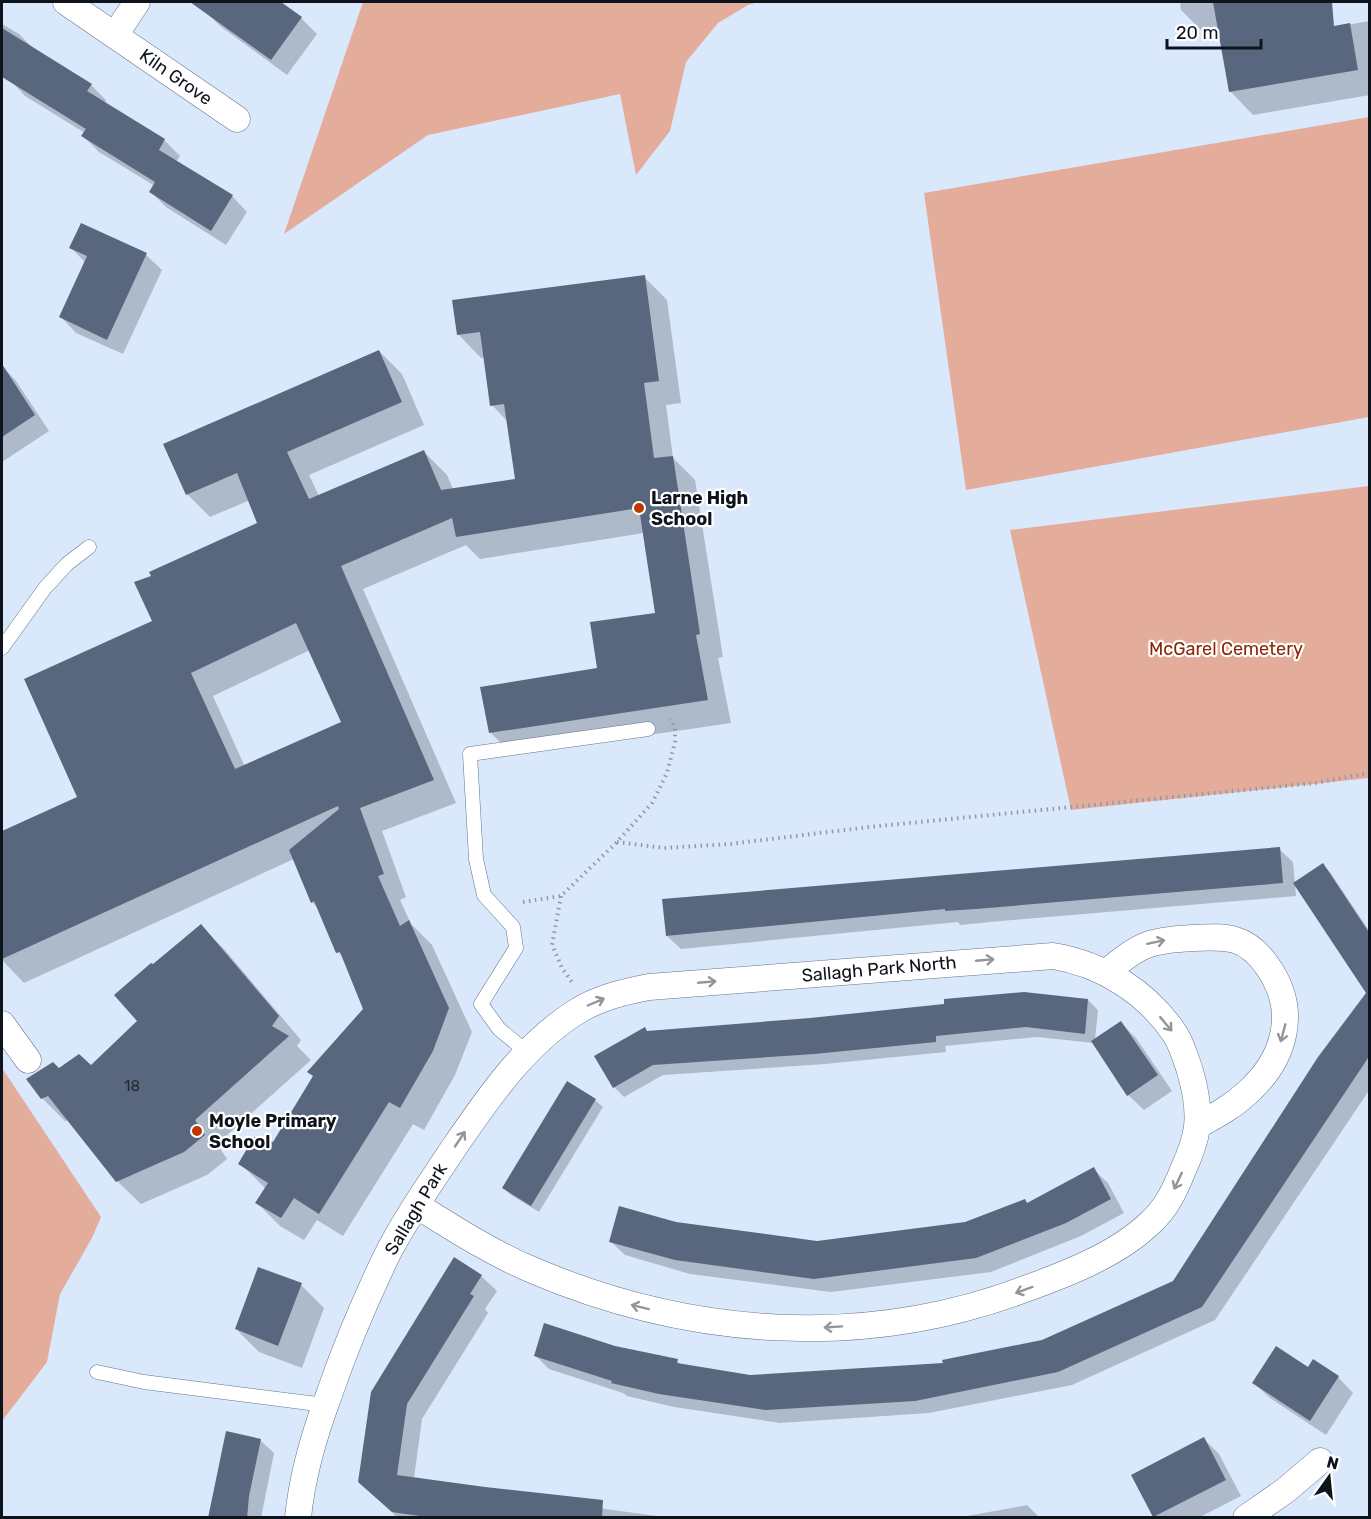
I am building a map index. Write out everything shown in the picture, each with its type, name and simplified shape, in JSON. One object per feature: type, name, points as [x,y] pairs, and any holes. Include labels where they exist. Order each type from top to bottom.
[{"type":"street","name":"Kiln Grove","points":[[66,2],[237,119]]},
{"type":"street","points":[[115,34],[137,2]]},
{"type":"street","points":[[416,1205],[483,1246],[528,1268],[621,1302],[675,1316],[771,1329],[861,1326],[969,1308],[1062,1276],[1142,1231],[1164,1208],[1190,1155],[1197,1126],[1196,1097],[1191,1076],[1175,1035],[1142,998],[1107,972],[1124,957],[1146,944],[1171,939],[1217,937],[1234,939],[1248,945],[1271,972],[1285,1004],[1286,1022],[1279,1048],[1265,1072],[1249,1092],[1226,1110],[1197,1126]]},
{"type":"street","name":"Sallagh Park North","points":[[649,987],[1040,956],[1070,959],[1107,972]]},
{"type":"street","name":"Sallagh Park","points":[[298,1518],[301,1488],[314,1438],[340,1364],[387,1256],[416,1205],[486,1100],[527,1052],[566,1019],[587,1005],[608,997],[649,987]]},
{"type":"street","points":[[2,1024],[28,1060]]},
{"type":"street","points":[[1246,1518],[1286,1490],[1320,1461]]},
{"type":"lane","points":[[2,648],[45,588],[68,564],[89,547]]},
{"type":"lane","points":[[527,1052],[499,1029],[481,1004],[516,948],[513,927],[484,896],[476,859],[470,754],[648,729]]},
{"type":"lane","points":[[98,1372],[144,1382],[325,1405]]},
{"type":"path","points":[[499,912],[507,903],[532,902],[561,896],[617,842],[652,803],[667,773],[675,742],[675,727],[669,717]]},
{"type":"path","points":[[617,842],[664,848],[729,844],[869,827],[1315,783],[1370,773]]},
{"type":"path","points":[[561,896],[552,945],[562,968],[587,1005]]},
{"type":"green space","points":[[363,2],[759,2],[748,5],[718,23],[686,62],[670,131],[636,175],[620,94],[428,135],[284,234]]},
{"type":"green space","points":[[1369,117],[1369,417],[966,490],[924,193]]},
{"type":"green space","name":"McGarel Cemetery","points":[[1369,486],[1369,778],[1071,810],[1010,530]]},
{"type":"green space","points":[[2,1068],[101,1217],[92,1238],[60,1294],[47,1362],[2,1421]]},
{"type":"building","points":[[190,2],[281,2],[302,17],[271,60]]},
{"type":"building","points":[[1213,2],[1332,2],[1334,26],[1350,23],[1358,70],[1229,92]]},
{"type":"building","points":[[2,28],[92,84],[87,91],[165,139],[159,150],[233,195],[211,231],[149,192],[155,182],[81,136],[86,129],[2,77]]},
{"type":"building","points":[[81,223],[147,253],[107,340],[59,317],[87,256],[69,248]]},
{"type":"building","name":"Larne High School","points":[[645,275],[659,381],[644,383],[654,458],[673,456],[700,634],[696,635],[708,700],[489,733],[480,687],[597,668],[590,622],[655,613],[639,508],[456,537],[452,518],[341,566],[434,780],[360,808],[384,874],[378,876],[400,926],[409,920],[449,1008],[433,1051],[400,1108],[389,1102],[319,1214],[294,1198],[281,1218],[255,1203],[268,1183],[238,1164],[254,1137],[264,1137],[273,1142],[313,1076],[307,1072],[363,1009],[340,952],[336,953],[314,901],[311,903],[289,850],[339,809],[338,806],[2,959],[2,831],[77,797],[24,679],[152,621],[134,582],[151,576],[149,572],[257,523],[237,473],[186,495],[163,444],[379,350],[402,402],[287,452],[309,499],[424,450],[441,490],[515,479],[504,404],[490,406],[480,332],[457,335],[452,300]],"holes":[[[296,623],[341,722],[235,769],[191,673]]]},
{"type":"building","points":[[2,364],[35,415],[2,437]]},
{"type":"building","points":[[1280,847],[1283,883],[976,909],[945,911],[945,909],[666,936],[662,899]]},
{"type":"building","points":[[1323,863],[1370,934],[1370,1055],[1202,1307],[1058,1372],[915,1401],[766,1410],[659,1394],[611,1383],[612,1381],[534,1356],[544,1323],[615,1346],[678,1359],[677,1363],[750,1375],[943,1363],[942,1360],[1042,1340],[1173,1281],[1318,1057],[1366,993],[1293,883]]},
{"type":"building","points":[[201,924],[279,1016],[272,1026],[289,1036],[195,1120],[205,1135],[184,1152],[116,1182],[48,1096],[41,1099],[26,1079],[53,1062],[59,1068],[79,1054],[91,1065],[137,1021],[114,995]]},
{"type":"building","points":[[1024,992],[1088,999],[1085,1034],[1026,1027],[936,1036],[936,1042],[814,1054],[653,1065],[613,1088],[594,1056],[645,1027],[647,1031],[810,1018],[944,1004],[944,999]]},
{"type":"building","points":[[1121,1021],[1158,1075],[1127,1096],[1091,1041]]},
{"type":"building","points":[[567,1081],[596,1099],[531,1206],[502,1188]]},
{"type":"building","points":[[1094,1167],[1111,1199],[1066,1223],[976,1258],[814,1279],[675,1260],[609,1242],[619,1206],[676,1222],[817,1241],[965,1222],[1025,1199],[1027,1203]]},
{"type":"building","points":[[454,1257],[482,1275],[470,1294],[474,1296],[407,1404],[397,1475],[603,1500],[602,1518],[434,1518],[392,1512],[358,1482],[371,1392]]},
{"type":"building","points":[[258,1267],[302,1283],[278,1346],[235,1329]]},
{"type":"building","points":[[1276,1346],[1308,1367],[1313,1359],[1339,1376],[1310,1421],[1252,1383]]},
{"type":"building","points":[[226,1431],[261,1439],[249,1496],[247,1518],[208,1518]]},
{"type":"building","points":[[1204,1437],[1226,1480],[1153,1517],[1131,1475]]},
{"type":"place","name":"Larne High School","points":[[639,508]]},
{"type":"place","name":"Moyle Primary School","points":[[197,1131]]}]
